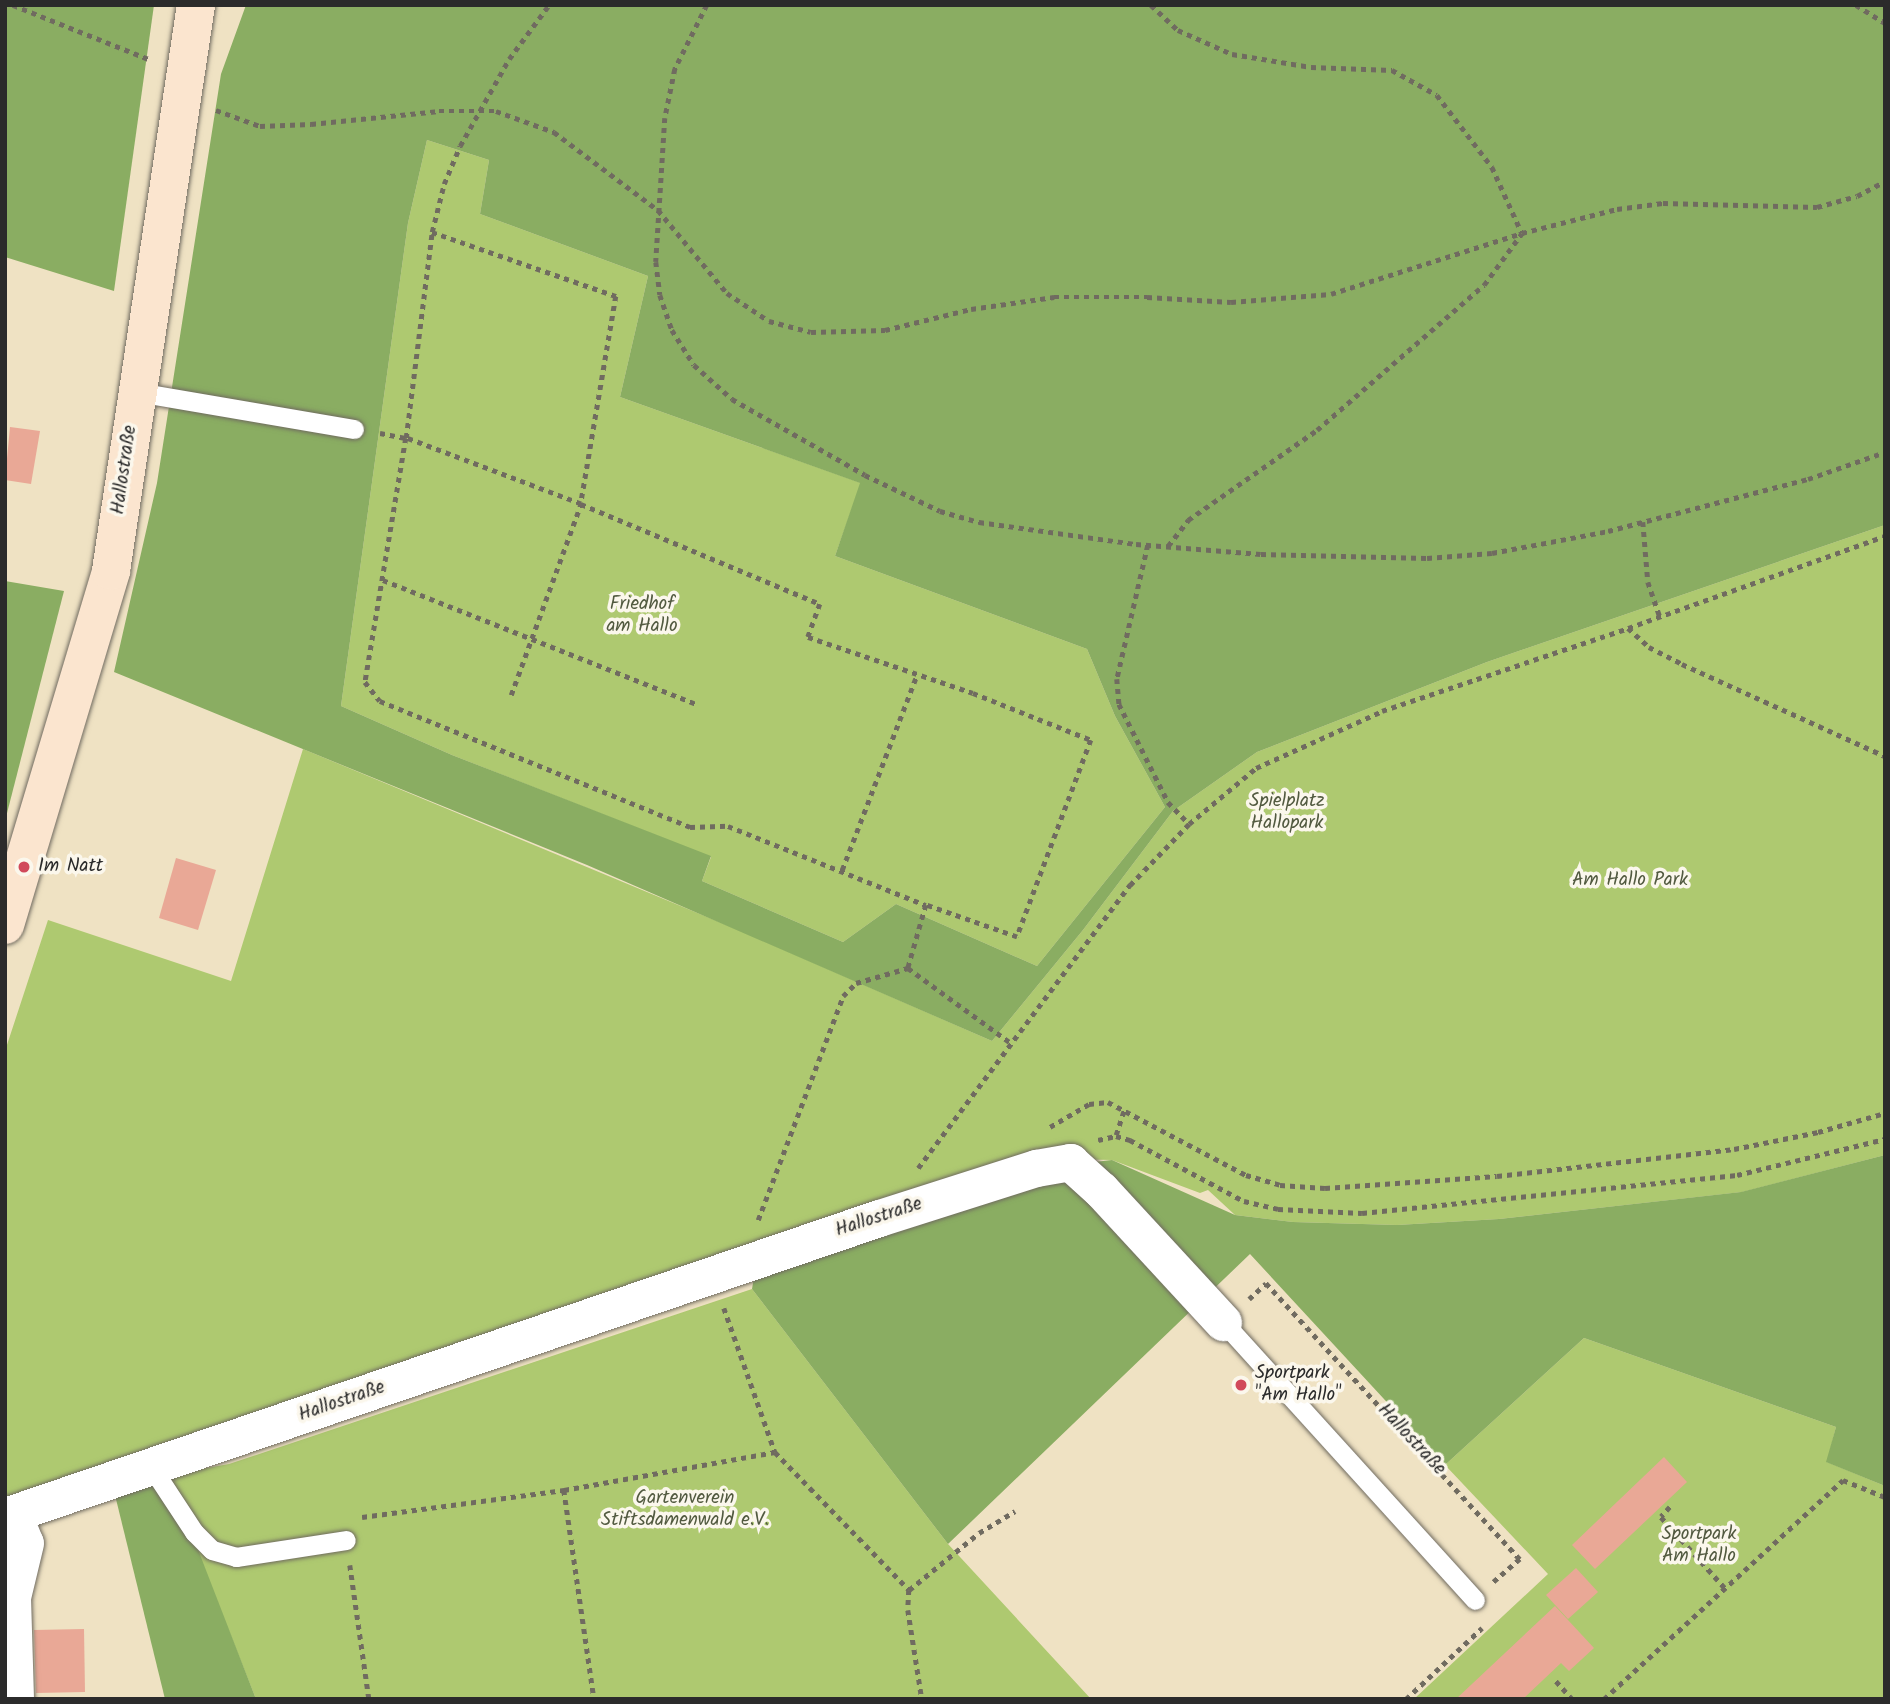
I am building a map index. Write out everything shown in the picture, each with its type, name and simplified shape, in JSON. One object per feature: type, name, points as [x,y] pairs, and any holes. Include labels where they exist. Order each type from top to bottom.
[{"type":"main road","name":"Hallostraße","points":[[5,925],[111,571],[136,392],[197,5]]},
{"type":"street","name":"Hallostraße","points":[[15,1699],[12,1597],[25,1543],[9,1515],[878,1218],[1036,1168],[1070,1162]]},
{"type":"street","points":[[1070,1162],[1101,1190],[1223,1322]]},
{"type":"lane","points":[[136,392],[354,429]]},
{"type":"lane","points":[[1223,1322],[1475,1600]]},
{"type":"lane","points":[[152,1468],[194,1532],[212,1550],[236,1557],[346,1540]]},
{"type":"path","points":[[13,5],[79,29],[151,60],[161,68]]},
{"type":"path","points":[[354,429],[406,438],[581,504],[820,604],[808,637],[973,693],[1091,740],[1017,937],[926,905],[728,826],[690,827],[380,701],[365,682],[406,438],[432,232],[444,184],[460,146],[509,59],[549,5]]},
{"type":"path","points":[[708,5],[675,69],[665,118],[658,209],[657,273],[660,295],[672,330],[694,365],[732,399],[865,475],[940,511],[979,522],[1148,545],[1261,554],[1427,558],[1492,553],[1643,522],[1808,479],[1885,452]]},
{"type":"path","points":[[1151,5],[1178,30],[1232,54],[1311,67],[1392,70],[1437,95],[1492,167],[1522,233]]},
{"type":"path","points":[[1856,5],[1885,23]]},
{"type":"path","points":[[217,112],[260,126],[311,124],[439,111],[496,111],[554,132],[658,209],[727,293],[769,321],[811,332],[885,330],[971,309],[1054,297],[1147,297],[1231,302],[1331,294],[1522,233],[1617,209],[1663,203],[1817,208],[1857,196],[1885,181]]},
{"type":"path","points":[[432,232],[617,296],[581,504],[511,695]]},
{"type":"path","points":[[1168,546],[1188,520],[1317,430],[1484,285],[1522,233]]},
{"type":"path","points":[[1643,522],[1648,582],[1660,616]]},
{"type":"path","points":[[916,1171],[1130,885],[1189,824],[1256,768],[1382,710],[1628,628],[1885,536]]},
{"type":"path","points":[[1148,545],[1117,679],[1119,704],[1168,802],[1189,824]]},
{"type":"path","points":[[383,580],[696,704]]},
{"type":"path","points":[[1628,628],[1649,647],[1682,664],[1885,756]]},
{"type":"path","points":[[842,870],[916,675]]},
{"type":"path","points":[[908,968],[926,905]]},
{"type":"path","points":[[908,968],[1011,1043]]},
{"type":"path","points":[[755,1230],[844,996],[856,983],[908,968]]},
{"type":"path","points":[[1116,1136],[1124,1110],[1246,1175],[1280,1185],[1325,1188],[1423,1183],[1720,1151],[1818,1132],[1885,1113]]},
{"type":"path","points":[[1070,1162],[1097,1141],[1116,1136],[1130,1140],[1244,1201],[1278,1209],[1362,1213],[1737,1175],[1885,1139]]},
{"type":"path","points":[[713,1275],[775,1452],[909,1590],[908,1610],[922,1699]]},
{"type":"path","name":"Hallostraße","points":[[1223,1322],[1266,1283],[1520,1559],[1475,1600]]},
{"type":"path","points":[[369,1699],[343,1520],[564,1489],[775,1452]]},
{"type":"path","points":[[1604,1699],[1843,1480],[1885,1497]]},
{"type":"path","points":[[564,1489],[594,1699]]},
{"type":"path","points":[[1670,1507],[1661,1517],[1725,1588]]},
{"type":"path","points":[[909,1590],[979,1533],[1014,1511]]},
{"type":"path","points":[[1406,1699],[1492,1619],[1475,1600]]},
{"type":"path","points":[[1556,1681],[1572,1699]]},
{"type":"green space","points":[[5,5],[154,5],[114,291],[5,257]]},
{"type":"green space","points":[[246,5],[1885,5],[1885,525],[1487,662],[1257,752],[1173,811],[1083,930],[992,1041],[587,865],[114,672],[157,483],[221,74]],"holes":[[[427,140],[489,160],[480,214],[648,276],[620,397],[860,483],[835,556],[1087,649],[1115,716],[1165,807],[1037,966],[896,904],[843,942],[702,881],[711,856],[452,755],[341,706],[408,223]]]},
{"type":"green space","name":"Friedhof am Hallo","points":[[427,140],[489,160],[480,214],[648,276],[620,397],[861,483],[835,556],[1087,649],[1115,716],[1165,807],[1037,966],[896,904],[843,942],[702,881],[711,857],[452,755],[341,706],[408,223]]},
{"type":"green space","points":[[1885,525],[1885,1155],[1742,1192],[1499,1219],[1397,1225],[1293,1222],[1235,1215],[1208,1190],[1200,1193],[1112,1160],[1067,1159],[5,1505],[5,1051],[48,920],[231,981],[303,749],[748,934],[992,1041],[1083,930],[1173,811],[1257,752],[1487,662]]},
{"type":"green space","points":[[5,581],[64,591],[5,821]]},
{"type":"green space","points":[[1885,1155],[1885,1486],[1826,1462],[1836,1427],[1584,1338],[1445,1465],[1250,1254],[948,1544],[752,1289],[756,1266],[1077,1164],[1112,1160],[1235,1215],[1293,1222],[1397,1225],[1499,1219],[1741,1192]]},
{"type":"green space","name":"Gartenverein Stiftsdamenwald e.V.","points":[[752,1289],[948,1544],[1091,1699],[256,1699],[229,1631],[150,1478],[229,1464]]},
{"type":"green space","name":"Sportpark Am Hallo","points":[[1584,1338],[1836,1427],[1827,1462],[1885,1486],[1885,1699],[1414,1699],[1548,1574],[1445,1465]]},
{"type":"green space","points":[[150,1478],[197,1547],[256,1699],[165,1699],[114,1491]]},
{"type":"building","points":[[10,427],[40,431],[31,484],[5,480]]},
{"type":"building","points":[[176,858],[216,870],[198,930],[159,918]]},
{"type":"building","points":[[1664,1457],[1687,1482],[1595,1569],[1572,1545]]},
{"type":"building","points":[[1576,1568],[1598,1592],[1568,1619],[1546,1595]]},
{"type":"building","points":[[1555,1606],[1594,1648],[1569,1671],[1561,1663],[1523,1699],[1456,1699]]},
{"type":"building","points":[[84,1629],[85,1692],[36,1693],[34,1630]]},
{"type":"place","name":"Im Natt","points":[[24,867]]},
{"type":"place","name":"Sportpark \"Am Hallo\"","points":[[1241,1385]]},
{"type":"park label","name":"Spielplatz Hallopark","points":[[1287,813]]},
{"type":"park label","name":"Am Hallo Park","points":[[1630,881]]}]
